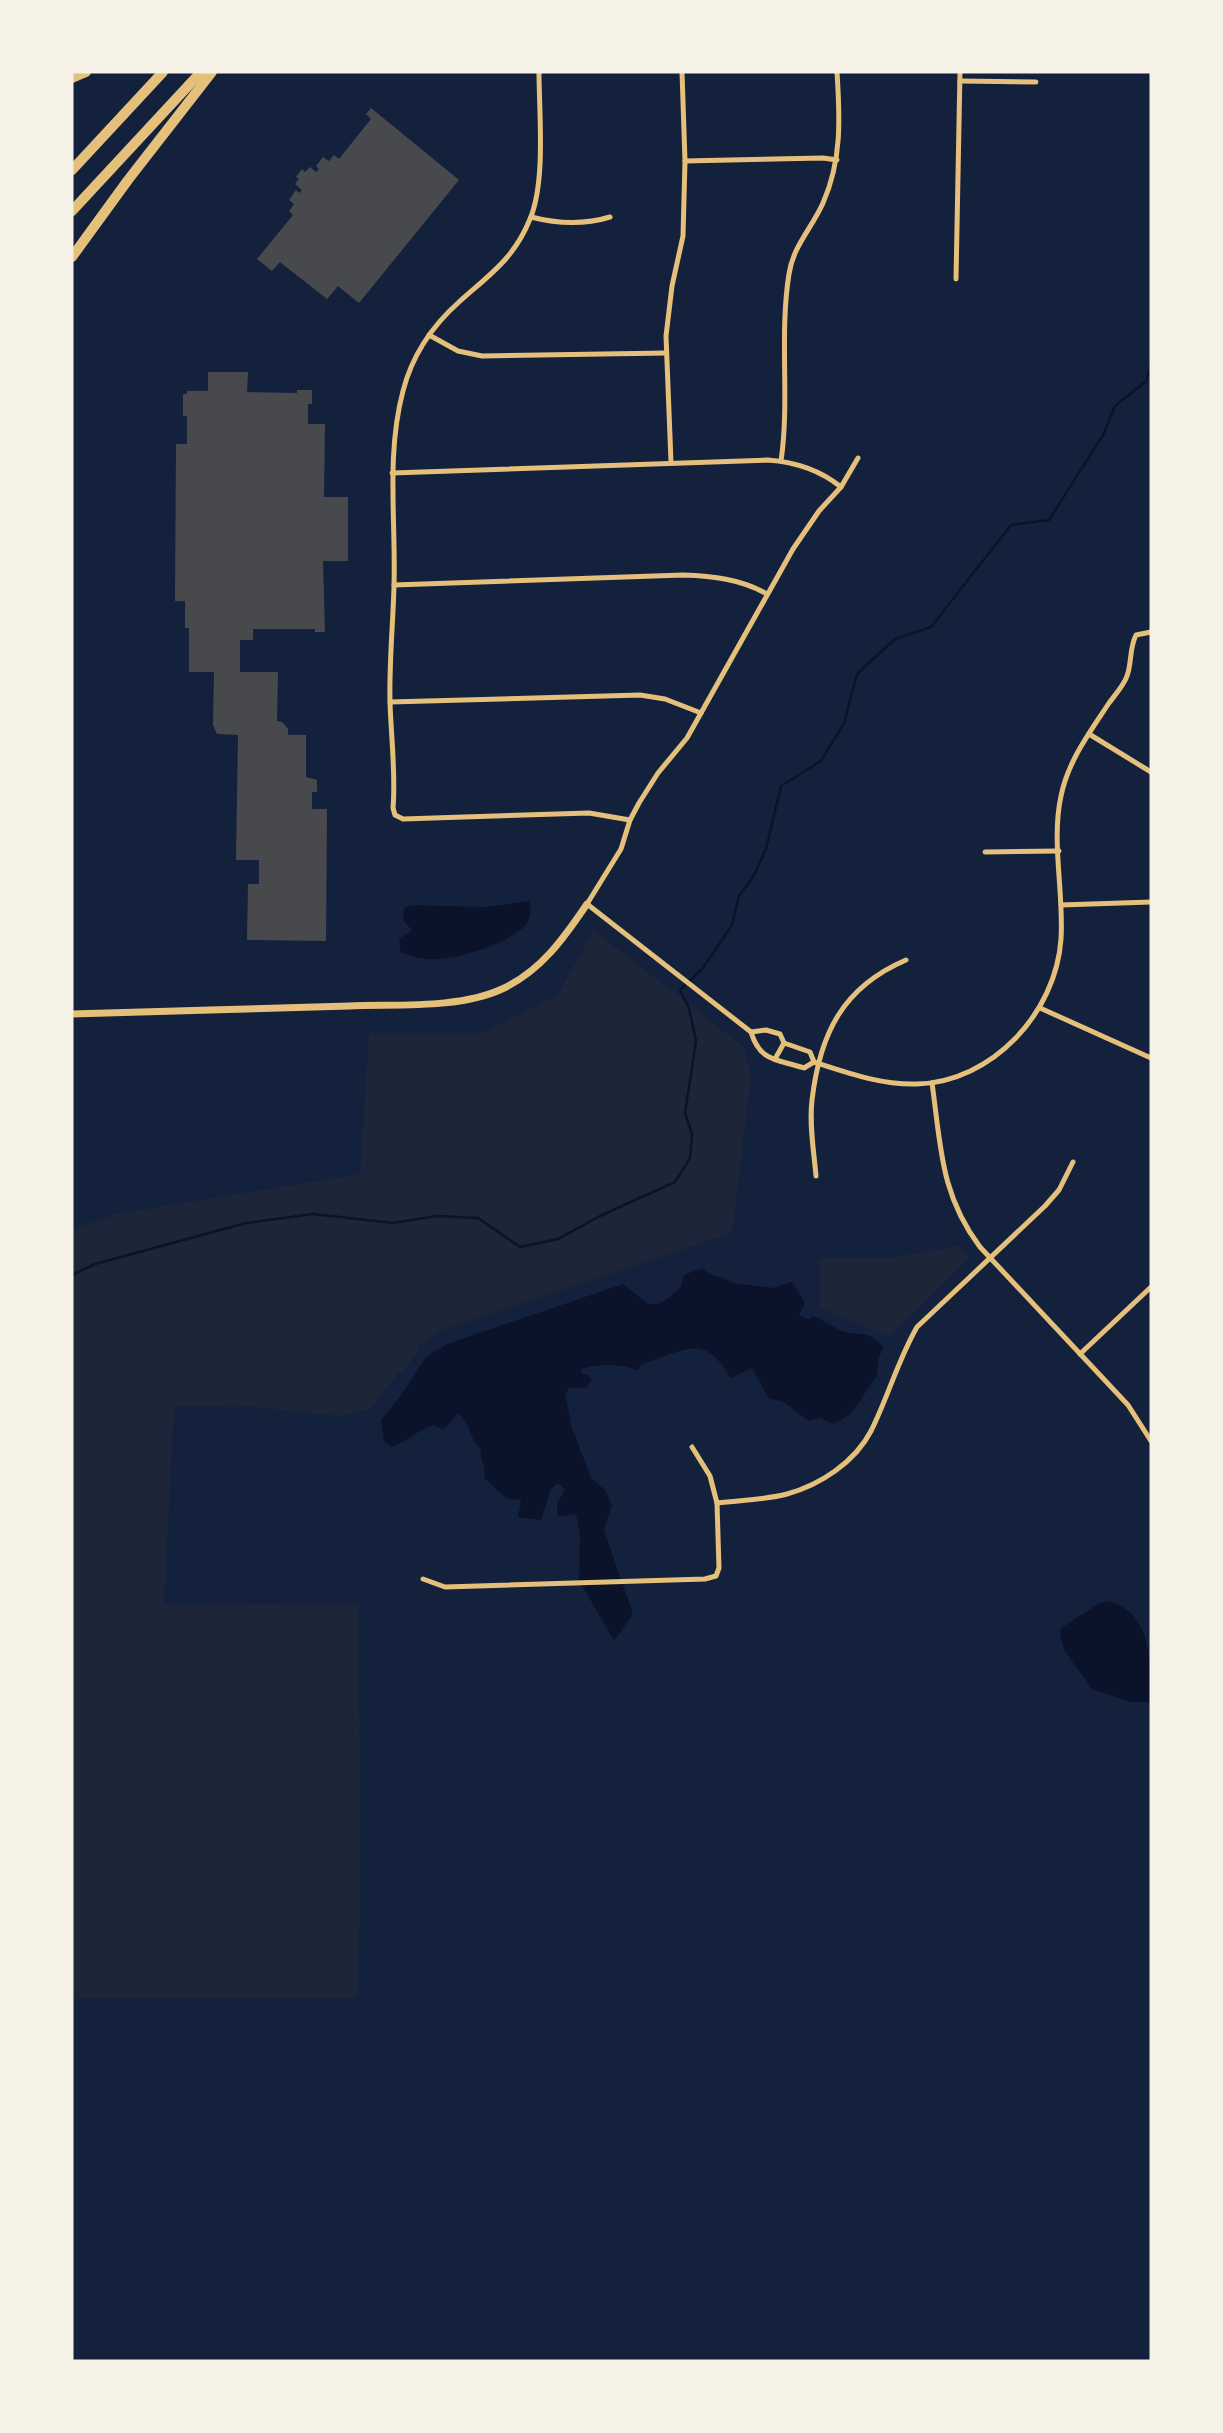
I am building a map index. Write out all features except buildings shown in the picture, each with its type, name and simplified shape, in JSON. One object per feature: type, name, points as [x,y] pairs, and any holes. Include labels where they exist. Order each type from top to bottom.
[{"type":"highway","points":[[72,78],[86,72]]},
{"type":"highway","points":[[72,170],[163,72]]},
{"type":"highway","points":[[72,211],[201,72]]},
{"type":"highway","points":[[72,257],[212,72]]},
{"type":"street","points":[[539,72],[539,166],[531,217],[500,268],[459,302],[429,335],[413,363],[403,392],[392,447],[394,585],[389,660],[393,808],[396,815],[402,819],[589,813],[631,820]]},
{"type":"street","points":[[671,462],[666,353],[672,286],[683,236],[685,161],[682,72]]},
{"type":"street","points":[[781,461],[785,306],[789,272],[797,246],[821,207],[835,172],[840,128],[837,72]]},
{"type":"street","points":[[956,279],[960,72]]},
{"type":"street","points":[[960,81],[1036,82]]},
{"type":"street","points":[[685,161],[837,160]]},
{"type":"street","points":[[531,217],[564,223],[598,221],[610,217]]},
{"type":"street","points":[[429,335],[458,351],[482,356],[666,353]]},
{"type":"street","points":[[72,1014],[417,1004],[481,997],[521,979],[555,950],[587,904],[621,849],[631,820],[658,773],[687,738],[766,594],[806,529],[841,486],[858,458]]},
{"type":"street","points":[[392,472],[671,462],[781,461],[818,472],[841,486]]},
{"type":"street","points":[[394,585],[683,575],[734,581],[766,594]]},
{"type":"street","points":[[587,904],[751,1032],[755,1044],[764,1056],[804,1068],[817,1063],[884,1083],[932,1083],[962,1074],[1000,1052],[1017,1038],[1040,1008],[1057,965],[1062,938],[1058,816],[1063,785],[1088,734],[1127,676],[1130,647],[1136,635],[1151,632]]},
{"type":"street","points":[[390,702],[640,695],[665,699],[701,713]]},
{"type":"street","points":[[1088,734],[1151,772]]},
{"type":"street","points":[[985,852],[1059,851]]},
{"type":"street","points":[[1061,905],[1151,902]]},
{"type":"street","points":[[816,1176],[812,1101],[817,1063],[831,1028],[846,1002],[863,985],[906,960]]},
{"type":"street","points":[[1040,1008],[1151,1058]]},
{"type":"street","points":[[751,1032],[766,1030],[780,1034],[784,1043],[775,1059]]},
{"type":"street","points":[[784,1043],[810,1052],[817,1063]]},
{"type":"street","points":[[932,1083],[946,1178],[950,1195],[966,1228],[991,1259],[1128,1405],[1151,1441]]},
{"type":"street","points":[[718,1503],[786,1494],[821,1481],[850,1459],[870,1433],[905,1348],[917,1327],[1052,1198],[1068,1177],[1073,1162]]},
{"type":"street","points":[[1080,1354],[1151,1287]]},
{"type":"street","points":[[423,1579],[445,1587],[705,1579],[716,1576],[719,1568],[718,1503],[710,1476],[692,1447]]},
{"type":"shaded area","points":[[530,901],[527,924],[492,945],[439,959],[401,953],[399,939],[412,930],[403,920],[404,908],[412,905],[486,907]]},
{"type":"shaded area","points":[[593,930],[744,1047],[751,1076],[732,1233],[440,1331],[417,1347],[418,1351],[404,1371],[400,1371],[370,1409],[340,1416],[234,1405],[174,1407],[164,1605],[359,1603],[360,1914],[357,1998],[72,1999],[72,1229],[116,1214],[360,1174],[369,1033],[483,1033],[558,995]]},
{"type":"shaded area","points":[[959,1246],[970,1258],[889,1336],[820,1308],[820,1258],[895,1257]]},
{"type":"shaded area","points":[[702,1268],[711,1275],[733,1283],[772,1288],[792,1282],[805,1303],[799,1315],[808,1319],[813,1316],[840,1330],[878,1341],[883,1347],[877,1375],[851,1414],[833,1424],[820,1418],[809,1421],[782,1401],[769,1399],[752,1368],[730,1378],[721,1363],[702,1349],[682,1350],[642,1364],[638,1370],[610,1365],[581,1369],[582,1374],[588,1375],[592,1380],[586,1388],[570,1388],[565,1393],[571,1425],[591,1478],[605,1490],[612,1505],[604,1530],[633,1614],[614,1641],[579,1580],[580,1535],[576,1514],[557,1517],[557,1504],[565,1490],[558,1483],[551,1489],[541,1520],[518,1517],[521,1500],[506,1498],[484,1478],[481,1450],[458,1414],[443,1430],[434,1425],[391,1447],[384,1441],[381,1420],[426,1357],[447,1344],[623,1284],[648,1304],[658,1304],[681,1287],[684,1275]]},
{"type":"shaded area","points":[[1108,1601],[1123,1607],[1134,1616],[1141,1628],[1149,1657],[1151,1702],[1131,1702],[1092,1689],[1064,1650],[1061,1628],[1098,1604]]},
{"type":"waterway","points":[[72,1275],[95,1264],[246,1223],[313,1214],[393,1223],[437,1216],[478,1218],[520,1247],[558,1239],[600,1216],[675,1182],[690,1158],[692,1134],[685,1113],[696,1041],[689,1008],[680,990],[703,968],[732,925],[739,896],[753,877],[766,849],[781,786],[821,761],[844,723],[857,674],[895,639],[931,627],[1011,525],[1049,520],[1103,435],[1115,406],[1146,381],[1151,365]]}]
